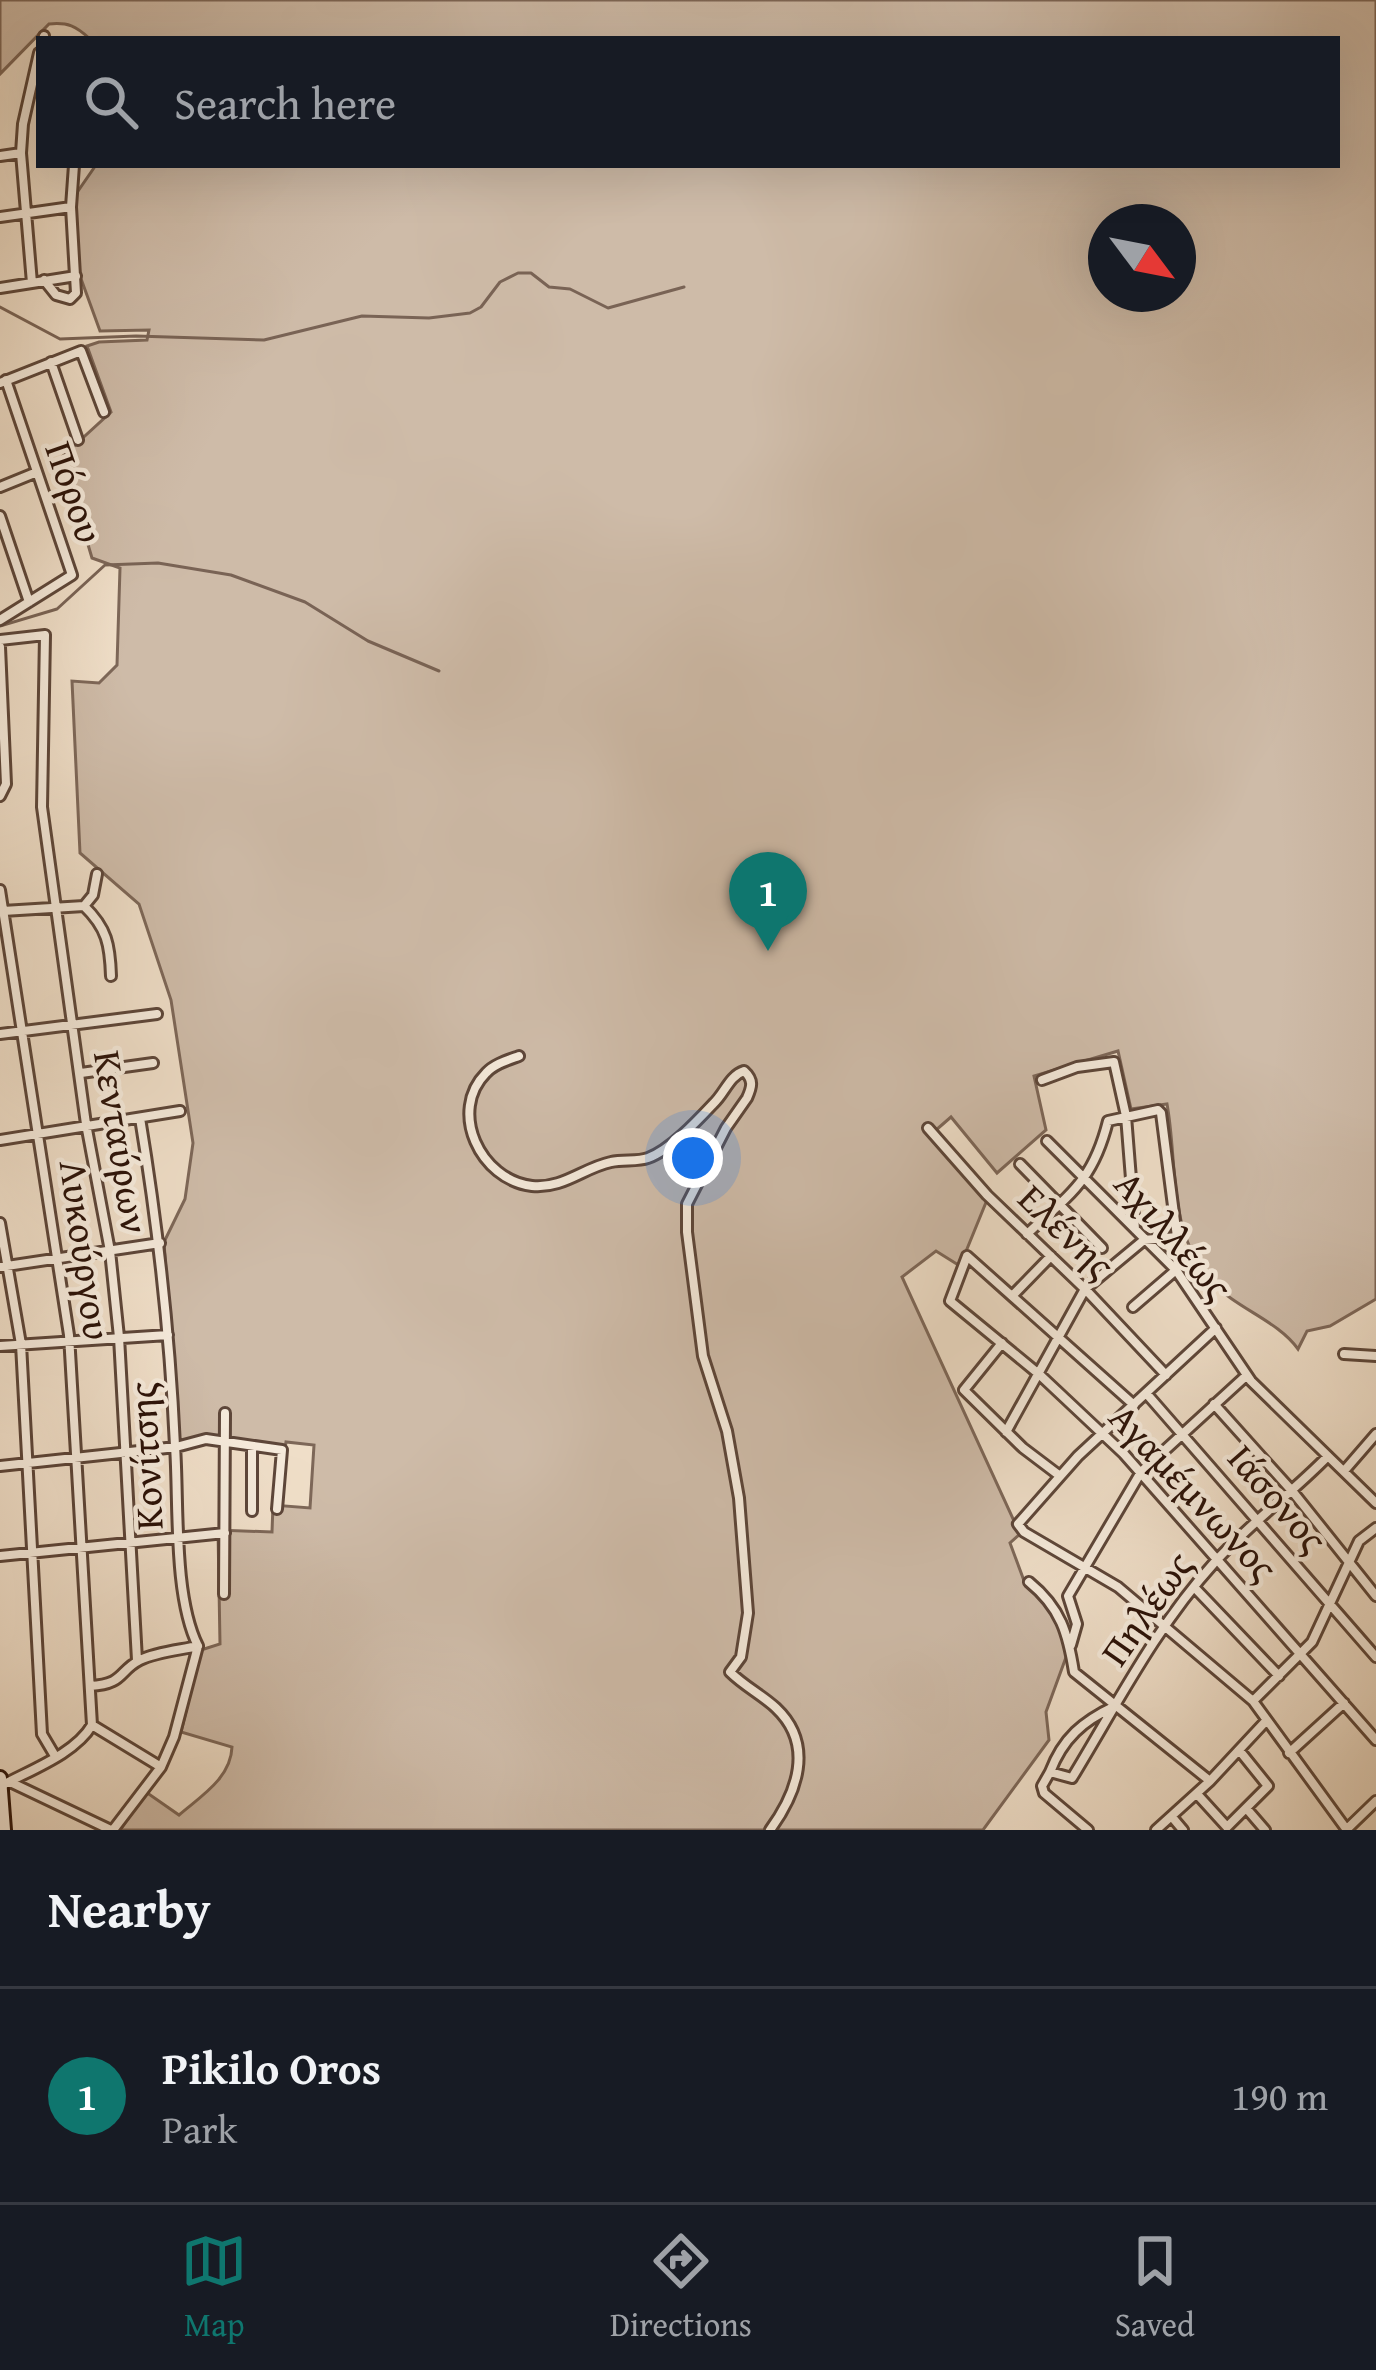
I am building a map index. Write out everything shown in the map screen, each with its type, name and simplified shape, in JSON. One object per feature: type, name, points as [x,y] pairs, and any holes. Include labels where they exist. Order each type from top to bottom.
[{"type":"street","points":[[32,284],[21,153],[36,66]]},
{"type":"street","points":[[23,124],[36,124]]},
{"type":"street","points":[[0,156],[21,153]]},
{"type":"street","points":[[44,280],[56,295],[70,299],[76,293],[74,168]]},
{"type":"street","points":[[0,218],[71,207]]},
{"type":"street","points":[[0,288],[76,276]]},
{"type":"street","points":[[3,381],[81,351],[104,412]]},
{"type":"street","points":[[51,362],[78,440]]},
{"type":"street","name":"Πόρου","points":[[3,381],[72,575],[29,602]]},
{"type":"street","points":[[0,487],[37,472]]},
{"type":"street","points":[[0,516],[29,602],[0,620]]},
{"type":"street","name":"Κενταύρων","points":[[0,644],[45,635],[42,793],[86,1124],[110,1251],[127,1453],[137,1660]]},
{"type":"street","points":[[0,644],[6,784],[0,796]]},
{"type":"street","points":[[85,906],[93,895],[97,874]]},
{"type":"street","name":"Λυκούργου","points":[[0,890],[70,1342],[92,1725]]},
{"type":"street","points":[[3,911],[85,906],[102,923],[110,941],[111,976]]},
{"type":"street","points":[[0,1034],[158,1014]]},
{"type":"street","points":[[519,1056],[483,1075],[472,1100],[472,1132],[482,1158],[499,1177],[529,1186],[554,1186],[608,1162],[650,1157],[713,1104],[735,1074],[744,1071],[750,1076],[747,1098],[695,1183],[687,1204],[687,1232],[703,1356],[727,1432],[739,1498],[748,1601],[741,1657],[730,1672],[776,1709],[792,1729],[799,1754],[797,1784],[770,1830]]},
{"type":"street","points":[[1042,1080],[1077,1067],[1114,1062],[1126,1116],[1135,1229]]},
{"type":"street","points":[[81,1072],[153,1063]]},
{"type":"street","points":[[1006,1432],[1085,1289],[1144,1240],[1177,1238],[1158,1110],[1108,1121],[1100,1154],[1085,1179],[1027,1234]]},
{"type":"street","points":[[0,1140],[180,1111]]},
{"type":"street","name":"Κονίτσης","points":[[140,1118],[160,1243],[188,1627],[198,1646]]},
{"type":"street","name":"Ελένης","points":[[928,1128],[987,1195],[1166,1375]]},
{"type":"street","name":"Αχιλλέως","points":[[1047,1141],[1176,1270],[1247,1375],[1376,1503]]},
{"type":"street","points":[[1020,1164],[1102,1248]]},
{"type":"street","points":[[0,1223],[21,1344],[42,1734],[55,1756]]},
{"type":"street","points":[[4,1266],[160,1243]]},
{"type":"street","name":"Αγαμέμνωνος","points":[[1013,1295],[967,1256],[950,1300],[1037,1373],[1141,1472],[1376,1740]]},
{"type":"street","points":[[1051,1256],[1013,1295],[1134,1405]]},
{"type":"street","points":[[1133,1306],[1176,1270]]},
{"type":"street","points":[[1216,1328],[1102,1433],[1018,1524],[1135,1600],[1252,1701],[1346,1830],[1376,1801]]},
{"type":"street","points":[[0,1346],[168,1335]]},
{"type":"street","points":[[1002,1343],[964,1390],[1006,1432],[1060,1475]]},
{"type":"street","points":[[1344,1354],[1376,1356]]},
{"type":"street","points":[[1071,1645],[1077,1624],[1068,1596],[1141,1472],[1247,1375]]},
{"type":"street","name":"Ιάσονος","points":[[1146,1393],[1376,1658]]},
{"type":"street","points":[[1214,1404],[1293,1492],[1376,1596]]},
{"type":"street","points":[[224,1594],[226,1413]]},
{"type":"street","points":[[1344,1471],[1376,1434]]},
{"type":"street","points":[[0,1466],[176,1448],[206,1439],[282,1450],[277,1510]]},
{"type":"street","points":[[252,1448],[252,1510]]},
{"type":"street","name":"Πηλέως","points":[[1050,1772],[1072,1778],[1144,1653],[1194,1587],[1217,1559],[1328,1456]]},
{"type":"street","points":[[1252,1701],[1312,1642],[1358,1541],[1376,1528]]},
{"type":"street","points":[[0,1556],[225,1533]]},
{"type":"street","points":[[1029,1582],[1046,1595],[1071,1645],[1074,1672],[1210,1781]]},
{"type":"street","points":[[1194,1587],[1280,1676]]},
{"type":"street","points":[[2,1783],[112,1830],[160,1767],[174,1737],[198,1646],[137,1660],[125,1676],[106,1685],[90,1685]]},
{"type":"street","points":[[1289,1753],[1344,1703]]},
{"type":"street","points":[[1088,1830],[1042,1786],[1081,1724],[1117,1705]]},
{"type":"street","points":[[1156,1830],[1265,1722]]},
{"type":"street","points":[[2,1783],[55,1756],[92,1725],[160,1767]]},
{"type":"street","points":[[1197,1794],[1227,1826],[1268,1786],[1239,1750]]},
{"type":"street","points":[[2,1783],[4,1830]]},
{"type":"street","points":[[1246,1808],[1265,1830]]},
{"type":"street","points":[[1172,1817],[1183,1830]]},
{"type":"shaded area","points":[[0,0],[1376,0],[1376,1299],[1330,1326],[1307,1331],[1298,1349],[1212,1282],[1198,1263],[1181,1220],[1167,1104],[1131,1109],[1118,1051],[1034,1076],[1046,1130],[997,1173],[951,1117],[936,1130],[989,1195],[960,1266],[936,1251],[902,1277],[1020,1534],[1010,1543],[1026,1586],[1042,1596],[1068,1639],[1069,1649],[1046,1712],[1049,1740],[983,1830],[120,1830],[146,1792],[179,1815],[226,1768],[232,1747],[181,1732],[201,1650],[220,1644],[218,1530],[272,1532],[273,1505],[310,1508],[314,1445],[286,1442],[285,1449],[205,1436],[178,1444],[164,1242],[185,1199],[193,1143],[171,1000],[139,904],[80,853],[72,681],[99,683],[117,665],[120,568],[92,558],[62,457],[111,412],[87,346],[147,340],[149,330],[100,331],[80,276],[76,194],[94,168],[1340,168],[1340,36],[86,36],[71,26],[49,24],[0,74]]},
{"type":"waterway","points":[[0,307],[60,339],[264,340],[362,316],[429,318],[470,313],[481,307],[500,282],[518,273],[531,273],[549,287],[570,289],[608,308],[684,287]]},
{"type":"waterway","points":[[0,626],[57,609],[105,565],[158,563],[231,575],[305,602],[368,641],[439,671]]},
{"type":"place","name":"Pikilo Oros","points":[[768,951]]}]
